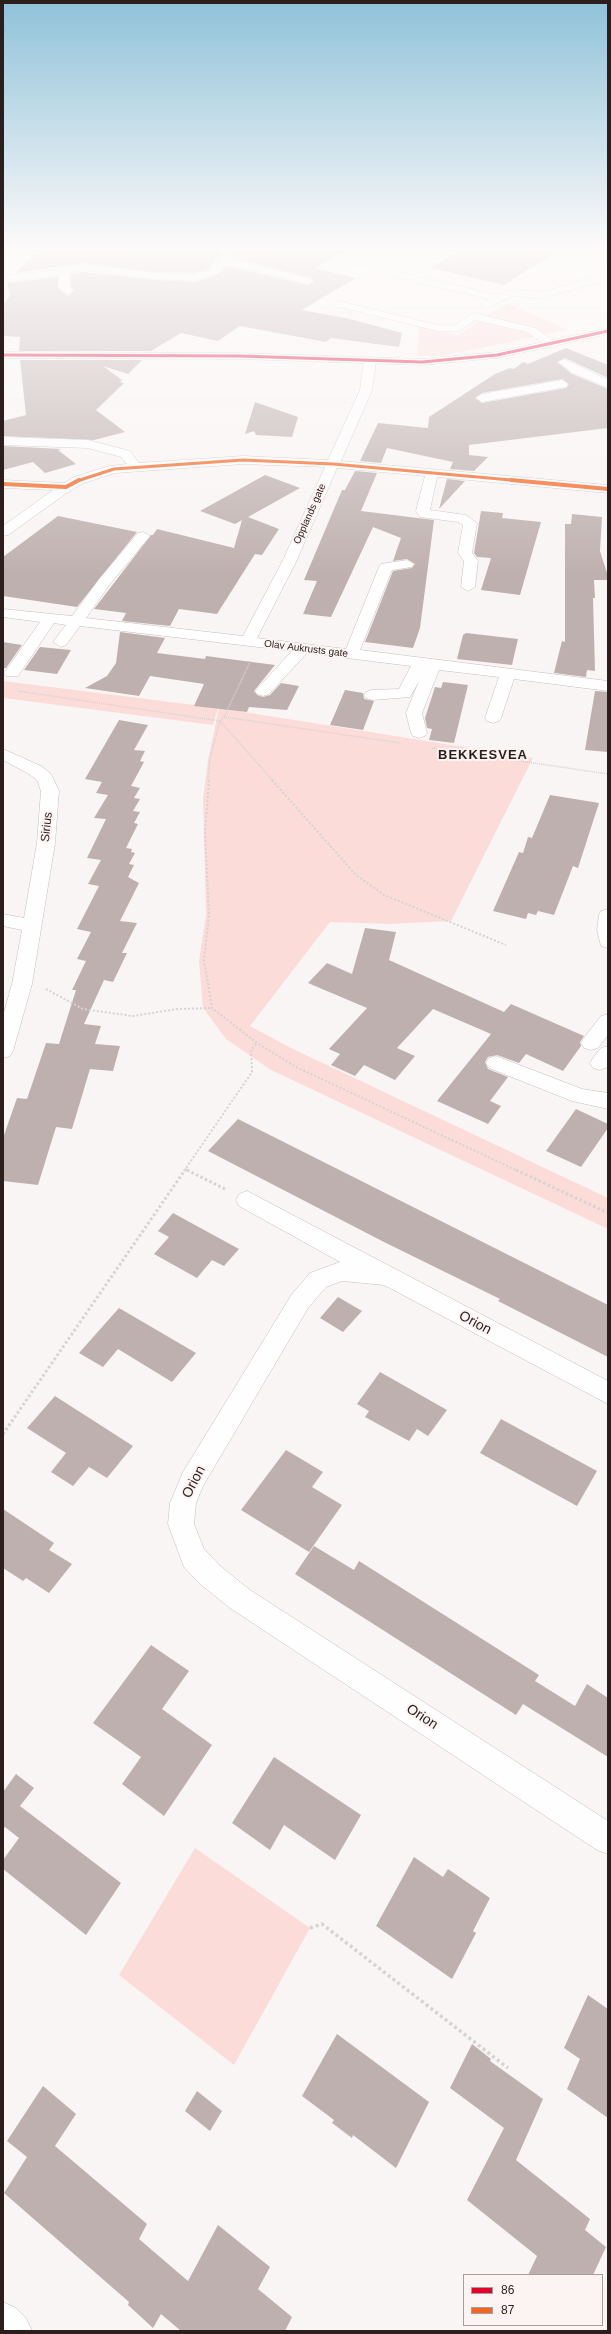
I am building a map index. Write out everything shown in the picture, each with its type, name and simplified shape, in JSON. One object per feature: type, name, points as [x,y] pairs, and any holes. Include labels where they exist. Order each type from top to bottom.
[{"type":"street","points":[[316,359],[422,362],[465,359]]},
{"type":"street","name":"Opplands gate","points":[[254,642],[366,390],[370,361]]},
{"type":"street","points":[[564,362],[577,371],[608,384]]},
{"type":"street","points":[[482,398],[562,384]]},
{"type":"street","points":[[3,441],[88,444],[126,454],[135,467]]},
{"type":"street","points":[[3,532],[66,487],[79,480],[114,470],[135,467],[243,460],[333,464],[608,489]]},
{"type":"street","points":[[432,472],[423,511],[425,514],[460,518],[470,523],[465,553],[471,562],[468,587]]},
{"type":"street","points":[[3,484],[66,487]]},
{"type":"street","points":[[61,642],[105,581],[143,536]]},
{"type":"street","points":[[351,655],[386,567],[407,564]]},
{"type":"street","name":"Olav Aukrusts gate","points":[[3,613],[254,642],[608,686]]},
{"type":"street","points":[[12,673],[50,618]]},
{"type":"street","points":[[263,691],[303,648]]},
{"type":"street","points":[[372,695],[404,694],[426,664]]},
{"type":"street","points":[[419,733],[414,713],[426,664]]},
{"type":"street","points":[[493,718],[508,674]]},
{"type":"street","name":"Sirius","points":[[3,754],[22,762],[35,770],[45,778],[50,791],[46,843],[22,984],[3,1051]]},
{"type":"street","points":[[608,915],[606,930],[608,942]]},
{"type":"street","points":[[3,920],[31,926]]},
{"type":"street","points":[[600,1053],[608,1021]]},
{"type":"street","points":[[496,1063],[579,1096],[608,1101]]},
{"type":"street","points":[[247,1200],[388,1276]]},
{"type":"street","name":"Orion","points":[[608,1393],[388,1276],[341,1271],[318,1280],[300,1301],[192,1480],[183,1502],[181,1524],[186,1541],[194,1558],[210,1575],[240,1599],[608,1839]]},
{"type":"street","points":[[3,2321],[13,2331]]},
{"type":"path","points":[[212,1008],[204,960],[209,916],[205,833],[210,758],[220,721],[224,717],[254,642]]},
{"type":"path","points":[[14,691],[220,721],[355,874],[384,895],[506,945]]},
{"type":"path","points":[[22,984],[43,987],[64,1001],[84,1009],[133,1016],[177,1009],[212,1008],[257,1043],[296,1067],[608,1213]]},
{"type":"path","points":[[3,1434],[252,1072],[251,1050],[257,1043]]},
{"type":"path","points":[[185,1169],[247,1200]]},
{"type":"path","points":[[310,1928],[322,1924],[508,2068]]},
{"type":"shaded area","points":[[3,681],[218,708],[213,725],[3,698]]},
{"type":"shaded area","points":[[219,708],[533,758],[451,921],[390,924],[330,922],[250,1026],[291,1048],[608,1198],[608,1229],[271,1070],[226,1039],[203,1008],[199,961],[206,915],[203,799],[208,760]]},
{"type":"shaded area","points":[[195,1848],[310,1928],[234,2065],[119,1975]]},
{"type":"building","points":[[540,359],[563,359],[557,362],[572,374],[608,389],[608,428],[469,445],[469,455],[488,457],[474,471],[450,469],[453,462],[387,448],[381,463],[360,461],[378,423],[428,428],[429,417],[495,374],[510,368],[514,369],[523,362],[528,364]],"holes":[[[562,379],[569,384],[566,388],[482,403],[475,398],[482,393]]]},
{"type":"building","points":[[567,359],[593,359],[608,365],[608,378]]},
{"type":"building","points":[[20,360],[142,360],[128,374],[103,366],[122,380],[120,382],[124,383],[96,410],[125,432],[94,440],[3,436],[3,421],[26,415]]},
{"type":"building","points":[[255,402],[298,417],[292,437],[256,435],[254,431],[245,434]]},
{"type":"building","points":[[3,446],[62,449],[58,450],[76,464],[45,473],[33,462],[3,470]]},
{"type":"building","points":[[355,471],[377,473],[361,511],[434,520],[420,628],[413,648],[365,642],[393,571],[412,568],[415,564],[407,559],[393,561],[401,538],[373,527],[331,617],[303,614],[317,581],[304,580],[342,490],[345,490]]},
{"type":"building","points":[[265,475],[300,488],[248,517],[279,529],[262,555],[255,554],[217,614],[179,609],[170,626],[122,621],[126,613],[94,609],[157,529],[234,548],[242,520],[235,524],[200,511]]},
{"type":"building","points":[[447,479],[465,481],[439,509]]},
{"type":"building","points":[[481,511],[503,513],[502,518],[541,522],[520,595],[481,590],[491,558],[477,557],[474,553]]},
{"type":"building","points":[[572,514],[602,517],[600,551],[608,576],[608,580],[594,580],[595,671],[587,670],[586,677],[554,673],[562,641],[565,642],[565,524],[571,524]]},
{"type":"building","points":[[58,516],[137,532],[77,607],[3,596],[3,557]]},
{"type":"building","points":[[120,632],[165,638],[157,653],[205,659],[206,656],[275,665],[254,691],[257,695],[263,697],[270,695],[281,683],[299,686],[287,710],[249,707],[247,712],[194,706],[204,684],[150,676],[139,696],[85,688],[107,676],[116,663]]},
{"type":"building","points":[[466,633],[518,639],[512,665],[457,659],[463,635]]},
{"type":"building","points":[[3,642],[22,645],[6,668],[3,668]]},
{"type":"building","points":[[40,647],[71,650],[57,674],[24,670]]},
{"type":"building","points":[[443,682],[468,685],[454,743],[429,740],[432,729],[427,728],[425,718],[435,687],[441,688]]},
{"type":"building","points":[[345,690],[363,693],[364,699],[374,701],[363,730],[330,725]]},
{"type":"building","points":[[595,691],[608,692],[608,752],[585,750]]},
{"type":"building","points":[[119,720],[148,725],[134,750],[145,751],[140,761],[144,762],[131,786],[140,788],[134,798],[140,799],[133,811],[140,812],[134,823],[138,824],[126,848],[132,849],[131,852],[135,853],[129,864],[134,865],[128,877],[139,883],[120,921],[137,923],[122,953],[127,953],[113,982],[104,980],[84,1024],[101,1026],[95,1044],[120,1046],[113,1071],[90,1069],[72,1129],[56,1127],[38,1185],[3,1181],[3,1138],[17,1098],[27,1099],[46,1043],[59,1044],[76,990],[72,990],[86,961],[77,959],[91,932],[77,929],[99,886],[88,884],[101,860],[87,858],[106,819],[94,818],[108,795],[96,793],[102,782],[85,779]]},
{"type":"building","points":[[550,795],[599,803],[578,868],[573,866],[554,915],[538,911],[536,915],[528,913],[526,919],[493,911],[519,852],[523,853],[528,837],[532,838]]},
{"type":"building","points":[[365,928],[396,932],[389,960],[504,1012],[511,1004],[584,1036],[580,1042],[581,1046],[563,1071],[526,1054],[519,1063],[497,1055],[488,1057],[485,1062],[488,1069],[508,1077],[490,1101],[501,1106],[488,1124],[437,1101],[491,1034],[433,1009],[397,1048],[415,1056],[395,1080],[364,1065],[355,1076],[331,1065],[340,1054],[329,1049],[367,1008],[308,983],[327,963],[352,974]]},
{"type":"building","points":[[576,1109],[608,1124],[608,1128],[581,1167],[546,1151]]},
{"type":"building","points":[[238,1119],[608,1305],[608,1357],[498,1301],[500,1299],[384,1242],[208,1151]]},
{"type":"building","points":[[173,1213],[239,1249],[224,1266],[212,1260],[197,1278],[154,1254],[169,1237],[158,1231]]},
{"type":"building","points":[[338,1297],[362,1311],[343,1332],[320,1318]]},
{"type":"building","points":[[119,1308],[196,1353],[172,1382],[118,1349],[103,1367],[79,1353]]},
{"type":"building","points":[[380,1372],[447,1410],[428,1436],[417,1429],[409,1441],[365,1417],[369,1411],[357,1404]]},
{"type":"building","points":[[55,1396],[133,1446],[107,1478],[89,1467],[73,1486],[51,1472],[66,1453],[27,1428]]},
{"type":"building","points":[[501,1419],[597,1471],[577,1506],[480,1453]]},
{"type":"building","points":[[286,1450],[323,1472],[312,1487],[342,1505],[309,1552],[241,1510]]},
{"type":"building","points":[[3,1509],[54,1543],[49,1550],[72,1564],[49,1593],[26,1578],[23,1581],[3,1568]]},
{"type":"building","points":[[314,1546],[354,1570],[359,1561],[539,1675],[535,1681],[575,1706],[587,1684],[608,1698],[608,1757],[523,1704],[516,1715],[295,1574]]},
{"type":"building","points":[[151,1645],[189,1671],[162,1709],[212,1745],[164,1816],[122,1784],[141,1757],[93,1723]]},
{"type":"building","points":[[274,1757],[361,1815],[335,1860],[284,1825],[270,1850],[232,1823]]},
{"type":"building","points":[[16,1774],[34,1788],[20,1806],[121,1883],[86,1935],[3,1869],[3,1860],[19,1838],[5,1827],[3,1829],[3,1792]]},
{"type":"building","points":[[414,1857],[443,1877],[448,1869],[490,1898],[473,1931],[476,1933],[452,1979],[376,1926]]},
{"type":"building","points":[[588,1995],[608,2009],[608,2118],[567,2089],[580,2059],[564,2048]]},
{"type":"building","points":[[337,2034],[429,2102],[396,2168],[353,2135],[352,2138],[332,2123],[334,2120],[302,2096]]},
{"type":"building","points":[[472,2044],[491,2059],[490,2061],[543,2099],[516,2160],[590,2219],[585,2230],[606,2247],[593,2274],[528,2274],[537,2256],[467,2200],[504,2128],[450,2088]]},
{"type":"building","points":[[43,2086],[76,2114],[55,2146],[147,2224],[139,2239],[188,2281],[218,2225],[270,2267],[258,2289],[292,2317],[285,2331],[181,2331],[161,2314],[153,2328],[128,2305],[129,2302],[4,2193],[27,2157],[7,2141]]},
{"type":"building","points":[[197,2091],[222,2111],[210,2131],[185,2111]]},
{"type":"transit line","name":"86","points":[[328,359],[422,362],[455,359]]},
{"type":"transit line","name":"87","points":[[3,484],[66,487],[79,480],[114,469],[243,460],[333,464],[608,489]]},
{"type":"district","name":"BEKKESVEA","points":[[483,755]]}]
